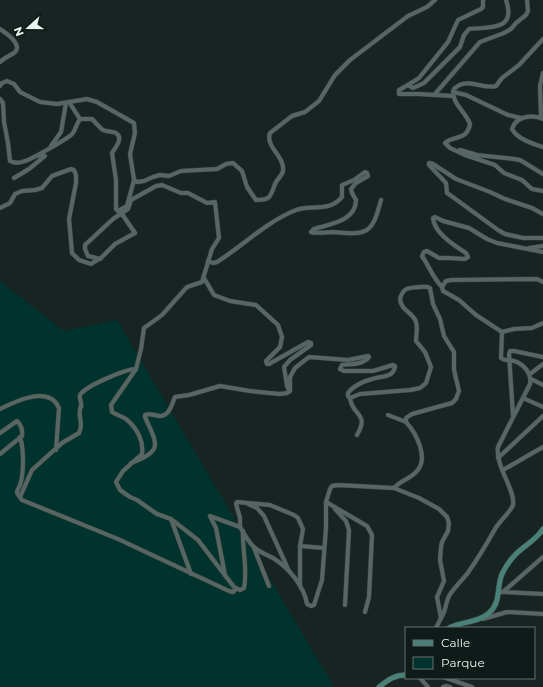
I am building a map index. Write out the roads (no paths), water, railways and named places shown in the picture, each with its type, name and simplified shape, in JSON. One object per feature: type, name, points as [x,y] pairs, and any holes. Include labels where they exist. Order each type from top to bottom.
[{"type":"main road","points":[[452,627],[481,618],[490,612],[501,592],[501,577],[509,562],[515,554],[537,537],[543,529]]},
{"type":"main road","points":[[378,687],[389,679],[398,675],[405,675]]},
{"type":"street","points":[[134,180],[137,182],[144,182],[160,175],[170,176],[181,171],[217,169],[226,164],[234,163],[242,171],[247,187],[256,200],[267,199],[272,194],[275,184],[283,169],[279,156],[270,142],[270,133],[292,116],[305,112],[319,101],[335,75],[350,60],[408,16],[427,7],[435,0]]},
{"type":"street","points":[[483,0],[483,7],[481,9],[458,20],[448,42],[419,78],[399,90],[400,94],[466,95],[508,115],[521,118]]},
{"type":"street","points":[[408,85],[413,88],[424,83],[460,47],[463,43],[464,35],[469,29],[494,27],[503,24],[508,18],[509,8],[506,0]]},
{"type":"street","points":[[434,95],[480,42],[511,29],[526,15],[528,11],[527,0]]},
{"type":"street","points":[[0,29],[12,38],[17,47],[13,54],[5,57],[0,62]]},
{"type":"street","points":[[453,94],[456,87],[467,83],[489,87],[496,86],[502,78],[524,60],[543,39]]},
{"type":"street","points":[[543,73],[542,118],[527,115],[512,126],[513,132],[532,144],[543,147]]},
{"type":"street","points":[[0,86],[2,83],[8,81],[14,84],[20,92],[40,102],[57,104],[87,98],[134,123],[135,133],[130,154],[134,180],[128,209],[113,219],[85,245],[88,256],[100,259]]},
{"type":"street","points":[[453,94],[470,124],[462,137],[446,142],[446,145],[465,155],[492,164],[504,173],[522,180],[529,188],[543,191]]},
{"type":"street","points":[[0,99],[3,103],[4,122],[10,161],[23,162],[43,155],[45,156],[29,169],[14,178]]},
{"type":"street","points":[[68,102],[80,119]]},
{"type":"street","points":[[51,147],[61,132],[68,102]]},
{"type":"street","points":[[33,158],[69,138],[74,133],[75,127],[80,119]]},
{"type":"street","points":[[80,119],[92,119],[99,127],[105,131],[116,134],[119,137],[119,144],[112,153],[116,180],[116,209],[118,211],[127,206],[130,199],[156,186],[162,185],[181,193],[188,193],[207,203],[215,202],[219,238],[212,249],[202,282],[187,287],[162,315],[144,328],[142,349],[136,369],[112,401],[110,409],[112,412],[126,419],[138,433],[143,446],[142,454],[123,471],[116,482],[117,486],[130,497],[157,514],[171,519],[198,540],[236,590]]},
{"type":"street","points":[[450,148],[477,155],[520,160],[543,174]]},
{"type":"street","points":[[543,214],[532,208],[504,199],[456,179],[429,163],[429,165],[446,183],[447,193],[498,230],[514,236],[543,238]]},
{"type":"street","points":[[0,208],[10,203],[16,194],[22,190],[35,190],[42,188],[52,176],[71,169],[74,170],[76,175],[76,183],[70,219],[72,253],[79,260],[91,264],[100,259],[115,244],[135,233],[122,214]]},
{"type":"street","points":[[208,261],[213,263],[216,262],[269,223],[285,215],[298,210],[331,206],[342,197],[342,185],[354,180],[365,172],[368,176],[356,183],[351,189],[356,200],[355,209],[351,215],[342,220],[314,229],[311,232],[351,234],[364,232],[372,226],[376,219],[381,200]]},
{"type":"street","points":[[543,252],[497,243],[469,228],[443,221],[435,217],[433,218],[434,223],[443,237],[466,253],[468,257],[465,259],[439,258],[427,252],[424,252],[422,256],[434,277],[442,287],[443,291],[459,300],[476,315],[502,332],[514,329],[532,328],[543,323]]},
{"type":"street","points":[[525,249],[543,246]]},
{"type":"street","points":[[204,278],[214,295],[230,301],[256,305],[278,325],[282,338],[280,347],[266,361],[267,364],[308,342],[311,343],[311,345],[290,360],[284,367],[287,386],[290,391]]},
{"type":"street","points":[[442,287],[446,281],[451,280],[537,279],[543,282]]},
{"type":"street","points":[[350,398],[360,394],[410,390],[420,388],[426,383],[432,367],[425,352],[416,341],[417,324],[401,306],[400,299],[405,290],[408,288],[428,287],[440,319],[444,336],[454,352],[454,370],[459,391],[456,399],[452,403],[408,416],[406,418],[406,422]]},
{"type":"street","points":[[502,332],[501,358],[522,365],[531,376],[543,385]]},
{"type":"street","points":[[513,417],[510,352],[514,351],[543,357]]},
{"type":"street","points":[[290,391],[290,377],[295,368],[309,357],[348,360],[369,357],[366,360],[342,366],[340,369],[344,372],[373,371],[393,365],[396,366],[394,371],[389,376],[384,378],[375,378],[350,389],[348,396],[351,404],[358,412],[362,422],[357,435]]},
{"type":"street","points":[[436,627],[444,614],[446,601],[450,593],[466,575],[496,528],[513,507],[513,498],[497,454],[498,447],[530,384],[531,376],[543,364]]},
{"type":"street","points":[[20,497],[32,470],[68,439],[79,433],[82,423],[80,409],[81,394],[94,384],[127,370],[136,369]]},
{"type":"street","points":[[131,463],[145,458],[153,453],[156,445],[154,436],[145,417],[146,415],[165,415],[169,412],[175,397],[189,395],[220,386],[280,394],[288,393],[290,391]]},
{"type":"street","points":[[0,409],[29,398],[46,396],[57,402],[59,408],[56,450]]},
{"type":"street","points":[[522,398],[543,407]]},
{"type":"street","points":[[388,415],[406,422],[412,430],[422,452],[421,463],[415,474],[405,479],[394,488]]},
{"type":"street","points":[[498,458],[543,416]]},
{"type":"street","points":[[0,433],[16,421],[21,425],[22,436],[0,454]]},
{"type":"street","points":[[20,437],[23,461],[20,485],[16,494],[24,501],[118,539],[191,574],[233,592],[244,588],[246,576],[240,518],[236,504],[239,501],[258,508],[264,516],[280,554],[290,573]]},
{"type":"street","points":[[503,470],[543,447]]},
{"type":"street","points":[[254,548],[275,559],[290,573],[300,586],[308,604],[310,606],[314,605],[322,580],[326,502],[332,486],[394,488],[419,498],[439,509],[447,517],[449,524],[448,531],[442,542],[440,560],[444,581],[437,597],[441,618]]},
{"type":"street","points":[[326,502],[367,526],[371,532],[369,597],[365,612]]},
{"type":"street","points":[[247,504],[270,505],[298,518],[303,530],[300,546],[300,586]]},
{"type":"street","points":[[332,505],[346,521],[349,530],[345,605]]},
{"type":"street","points":[[225,576],[226,572],[216,528],[210,516],[241,529],[254,548],[269,586]]},
{"type":"street","points":[[171,519],[191,574]]},
{"type":"street","points":[[300,546],[324,548]]},
{"type":"street","points":[[501,592],[543,557]]},
{"type":"street","points":[[501,592],[543,594]]},
{"type":"street","points":[[481,618],[482,620],[507,612],[543,614]]},
{"type":"street","points":[[421,679],[428,687]]},
{"type":"street","points":[[448,679],[472,687]]},
{"type":"street","points":[[444,687],[450,687],[454,682]]}]
